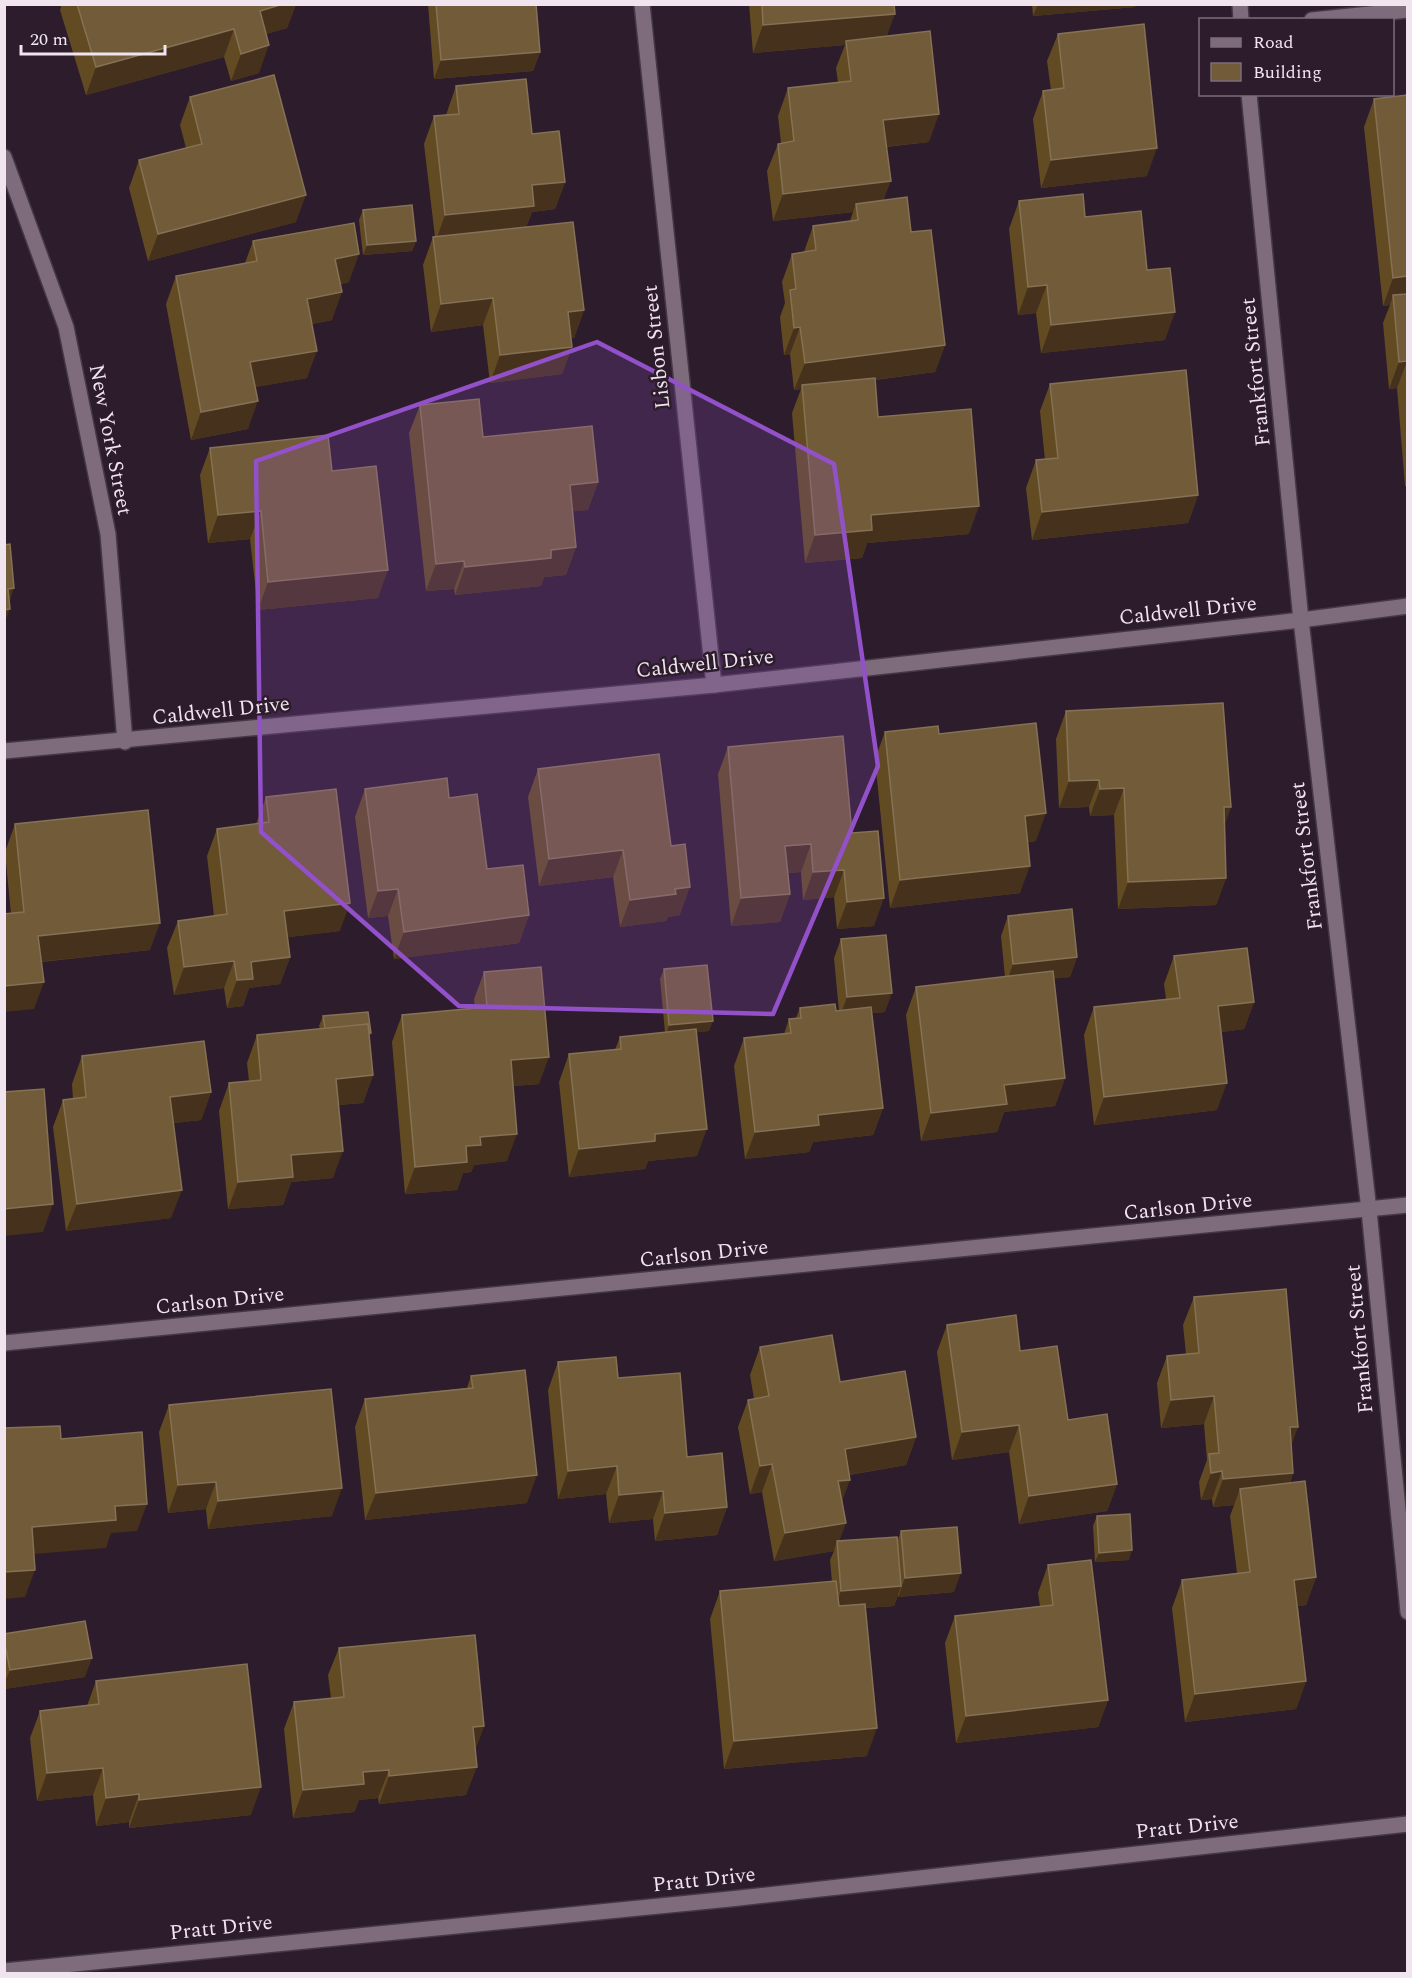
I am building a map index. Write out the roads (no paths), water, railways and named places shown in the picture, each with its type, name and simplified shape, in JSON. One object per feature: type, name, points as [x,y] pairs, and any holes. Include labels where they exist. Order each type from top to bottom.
[{"type":"street","name":"Lisbon Street","points":[[642,4],[714,685]]},
{"type":"street","points":[[1331,18],[1407,10]]},
{"type":"street","name":"Frankfort Street","points":[[1249,96],[1301,620],[1369,1210],[1407,1612]]},
{"type":"street","name":"New York Street","points":[[4,157],[68,339],[108,534],[125,742]]},
{"type":"street","name":"Caldwell Drive","points":[[4,751],[125,742],[714,685],[1301,620],[1407,606]]},
{"type":"street","name":"Carlson Drive","points":[[4,1343],[1407,1205]]},
{"type":"street","name":"Pratt Drive","points":[[4,1971],[742,1898],[1407,1824]]}]
